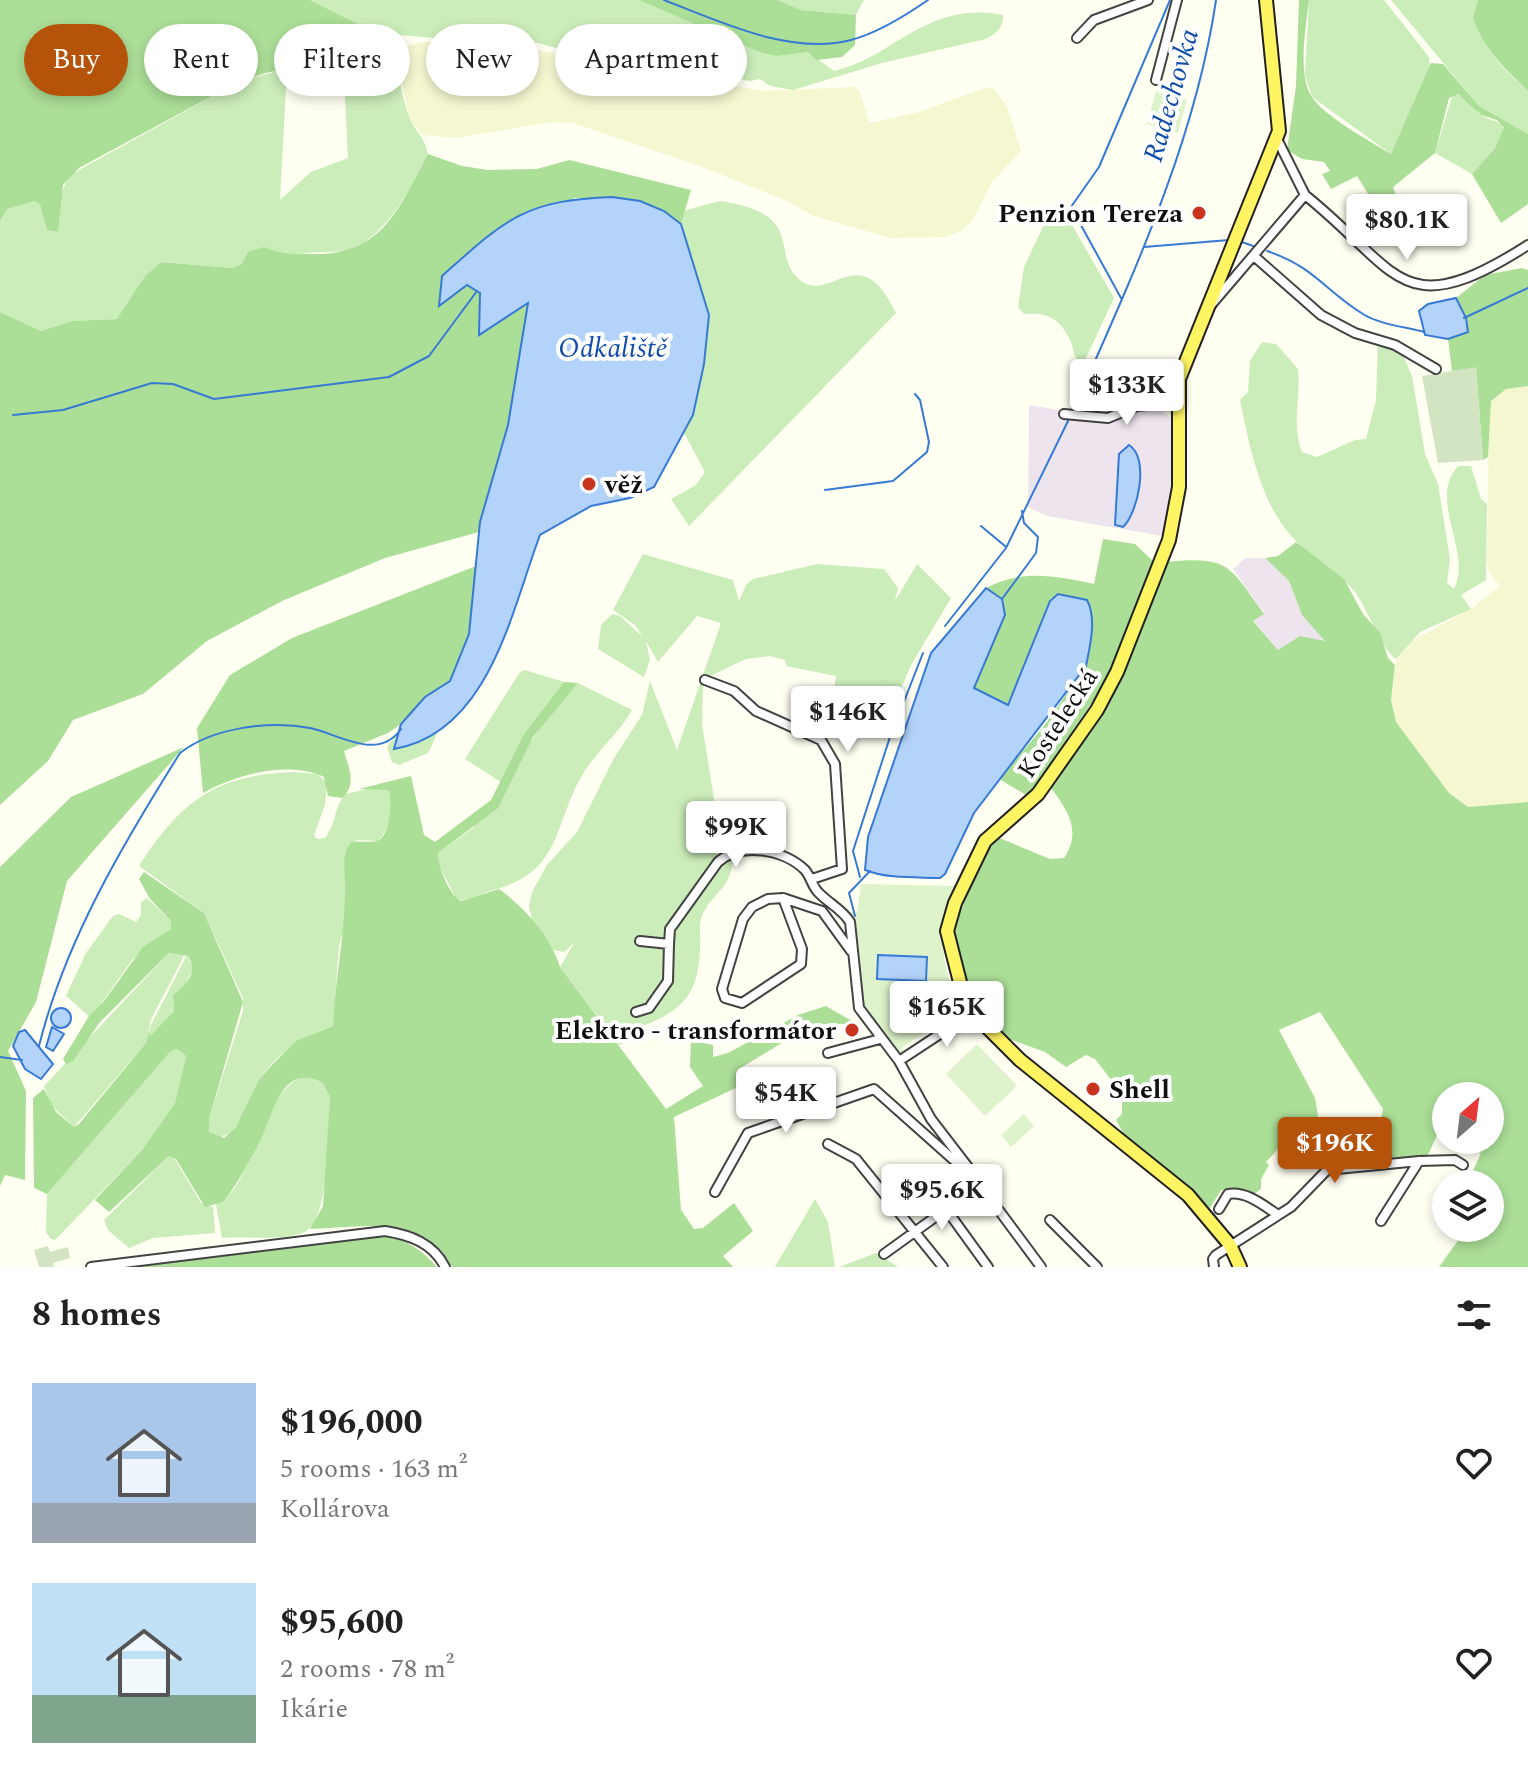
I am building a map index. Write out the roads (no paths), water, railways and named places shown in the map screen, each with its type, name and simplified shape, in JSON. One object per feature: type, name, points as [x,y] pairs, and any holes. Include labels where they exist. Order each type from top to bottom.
[{"type":"main road","points":[[1266,0],[1280,124],[1277,139]]},
{"type":"main road","name":"Kostelecká","points":[[1240,1267],[1230,1245],[1188,1195],[1020,1060],[970,1008],[949,947],[948,922],[985,841],[1038,794],[1097,710],[1117,672],[1169,540],[1179,487],[1178,402],[1183,363],[1277,139]]},
{"type":"street","points":[[1077,38],[1094,20],[1148,0]]},
{"type":"street","points":[[1156,80],[1177,0]]},
{"type":"street","points":[[1277,139],[1305,195],[1374,261],[1420,284],[1433,287],[1459,282],[1528,245]]},
{"type":"street","points":[[1205,312],[1305,195]]},
{"type":"street","points":[[1255,257],[1321,315],[1355,333],[1395,345],[1436,369]]},
{"type":"street","points":[[1069,415],[1108,418],[1137,406],[1178,402]]},
{"type":"street","points":[[705,680],[734,691],[756,711],[810,734],[831,753],[838,795],[842,869],[812,879]]},
{"type":"street","points":[[636,1012],[649,1008],[668,981],[670,929],[718,862],[729,854],[761,851],[781,854],[812,879],[815,889],[850,922],[859,1008],[899,1061],[924,1108],[1041,1267]]},
{"type":"street","points":[[783,898],[802,949],[801,964],[747,1000],[738,1004],[725,998],[722,989],[743,919],[759,902],[783,898],[822,911],[852,951]]},
{"type":"street","points":[[640,941],[669,944]]},
{"type":"street","points":[[899,1061],[943,1032],[970,1008]]},
{"type":"street","points":[[828,1053],[880,1039]]},
{"type":"street","points":[[715,1192],[748,1133],[870,1090],[878,1092],[981,1184]]},
{"type":"street","points":[[828,1144],[856,1159],[917,1230],[943,1267]]},
{"type":"street","points":[[1214,1267],[1213,1259],[1278,1215],[1327,1170],[1419,1161],[1455,1160],[1463,1165]]},
{"type":"street","points":[[1381,1221],[1419,1161]]},
{"type":"street","points":[[884,1254],[981,1184]]},
{"type":"street","points":[[1219,1209],[1228,1194],[1233,1193],[1258,1202],[1278,1215]]},
{"type":"street","points":[[946,1209],[988,1267]]},
{"type":"street","points":[[1050,1220],[1097,1267]]},
{"type":"street","points":[[91,1267],[385,1231],[407,1235],[428,1246],[440,1256],[445,1267]]},
{"type":"water","name":"Odkaliště","points":[[612,197],[640,201],[664,211],[681,224],[709,315],[704,364],[693,415],[654,487],[630,498],[591,506],[540,535],[506,632],[492,665],[474,695],[453,720],[426,738],[394,749],[401,724],[425,697],[450,681],[469,634],[480,522],[508,425],[528,303],[479,335],[480,293],[467,285],[439,306],[442,276],[483,240],[518,217],[557,203]]},
{"type":"water","points":[[1456,298],[1466,318],[1468,332],[1448,339],[1425,335],[1419,311],[1428,304]]},
{"type":"water","points":[[1129,445],[1139,461],[1140,486],[1133,510],[1123,527],[1115,525],[1119,454]]},
{"type":"water","points":[[986,588],[1002,599],[1005,615],[974,688],[1008,705],[1050,601],[1058,594],[1087,600],[1090,607],[1092,633],[1086,666],[974,813],[945,874],[940,878],[902,877],[865,870],[868,837],[931,653]]},
{"type":"water","points":[[878,955],[927,957],[926,981],[877,979]]},
{"type":"water","points":[[61,1008],[68,1011],[71,1018],[68,1025],[61,1028],[54,1025],[51,1018],[54,1011]]},
{"type":"water","points":[[52,1027],[64,1034],[53,1051],[46,1047]]},
{"type":"water","points":[[25,1030],[53,1064],[41,1079],[25,1069],[13,1046],[19,1032]]},
{"type":"waterway","points":[[664,0],[755,34],[780,40],[828,44],[871,33],[928,0]]},
{"type":"waterway","points":[[1121,298],[1071,207],[1099,167],[1170,0]]},
{"type":"waterway","name":"Radechovka","points":[[1072,413],[1138,262],[1177,159],[1193,107],[1216,0]]},
{"type":"waterway","points":[[1144,247],[1229,240]]},
{"type":"waterway","points":[[1239,241],[1256,247]]},
{"type":"waterway","points":[[1267,251],[1297,264],[1369,317],[1424,332]]},
{"type":"waterway","points":[[1464,318],[1528,288]]},
{"type":"waterway","points":[[13,415],[63,410],[152,383],[173,384],[214,399],[389,377],[429,356],[477,291]]},
{"type":"waterway","points":[[825,490],[893,481],[927,452],[929,442],[920,400],[915,394]]},
{"type":"waterway","name":"Radechovka","points":[[945,626],[1006,548],[1069,419]]},
{"type":"waterway","points":[[1002,599],[1036,553],[1038,537],[1024,523],[1022,511]]},
{"type":"waterway","points":[[981,526],[1005,546]]},
{"type":"waterway","name":"Radechovka","points":[[860,877],[853,851],[890,737],[923,653]]},
{"type":"waterway","points":[[39,1046],[50,1007],[80,931],[117,858],[180,753],[208,737],[259,726],[310,728],[370,745],[392,739],[401,729]]},
{"type":"waterway","name":"Radechovka","points":[[855,916],[849,893],[870,871]]},
{"type":"waterway","points":[[0,1057],[22,1060]]},
{"type":"place","name":"Penzion Tereza","points":[[1199,213]]},
{"type":"place","name":"věž","points":[[589,484]]},
{"type":"place","name":"Elektro - transformátor","points":[[852,1030]]},
{"type":"place","name":"Shell","points":[[1093,1089]]}]
